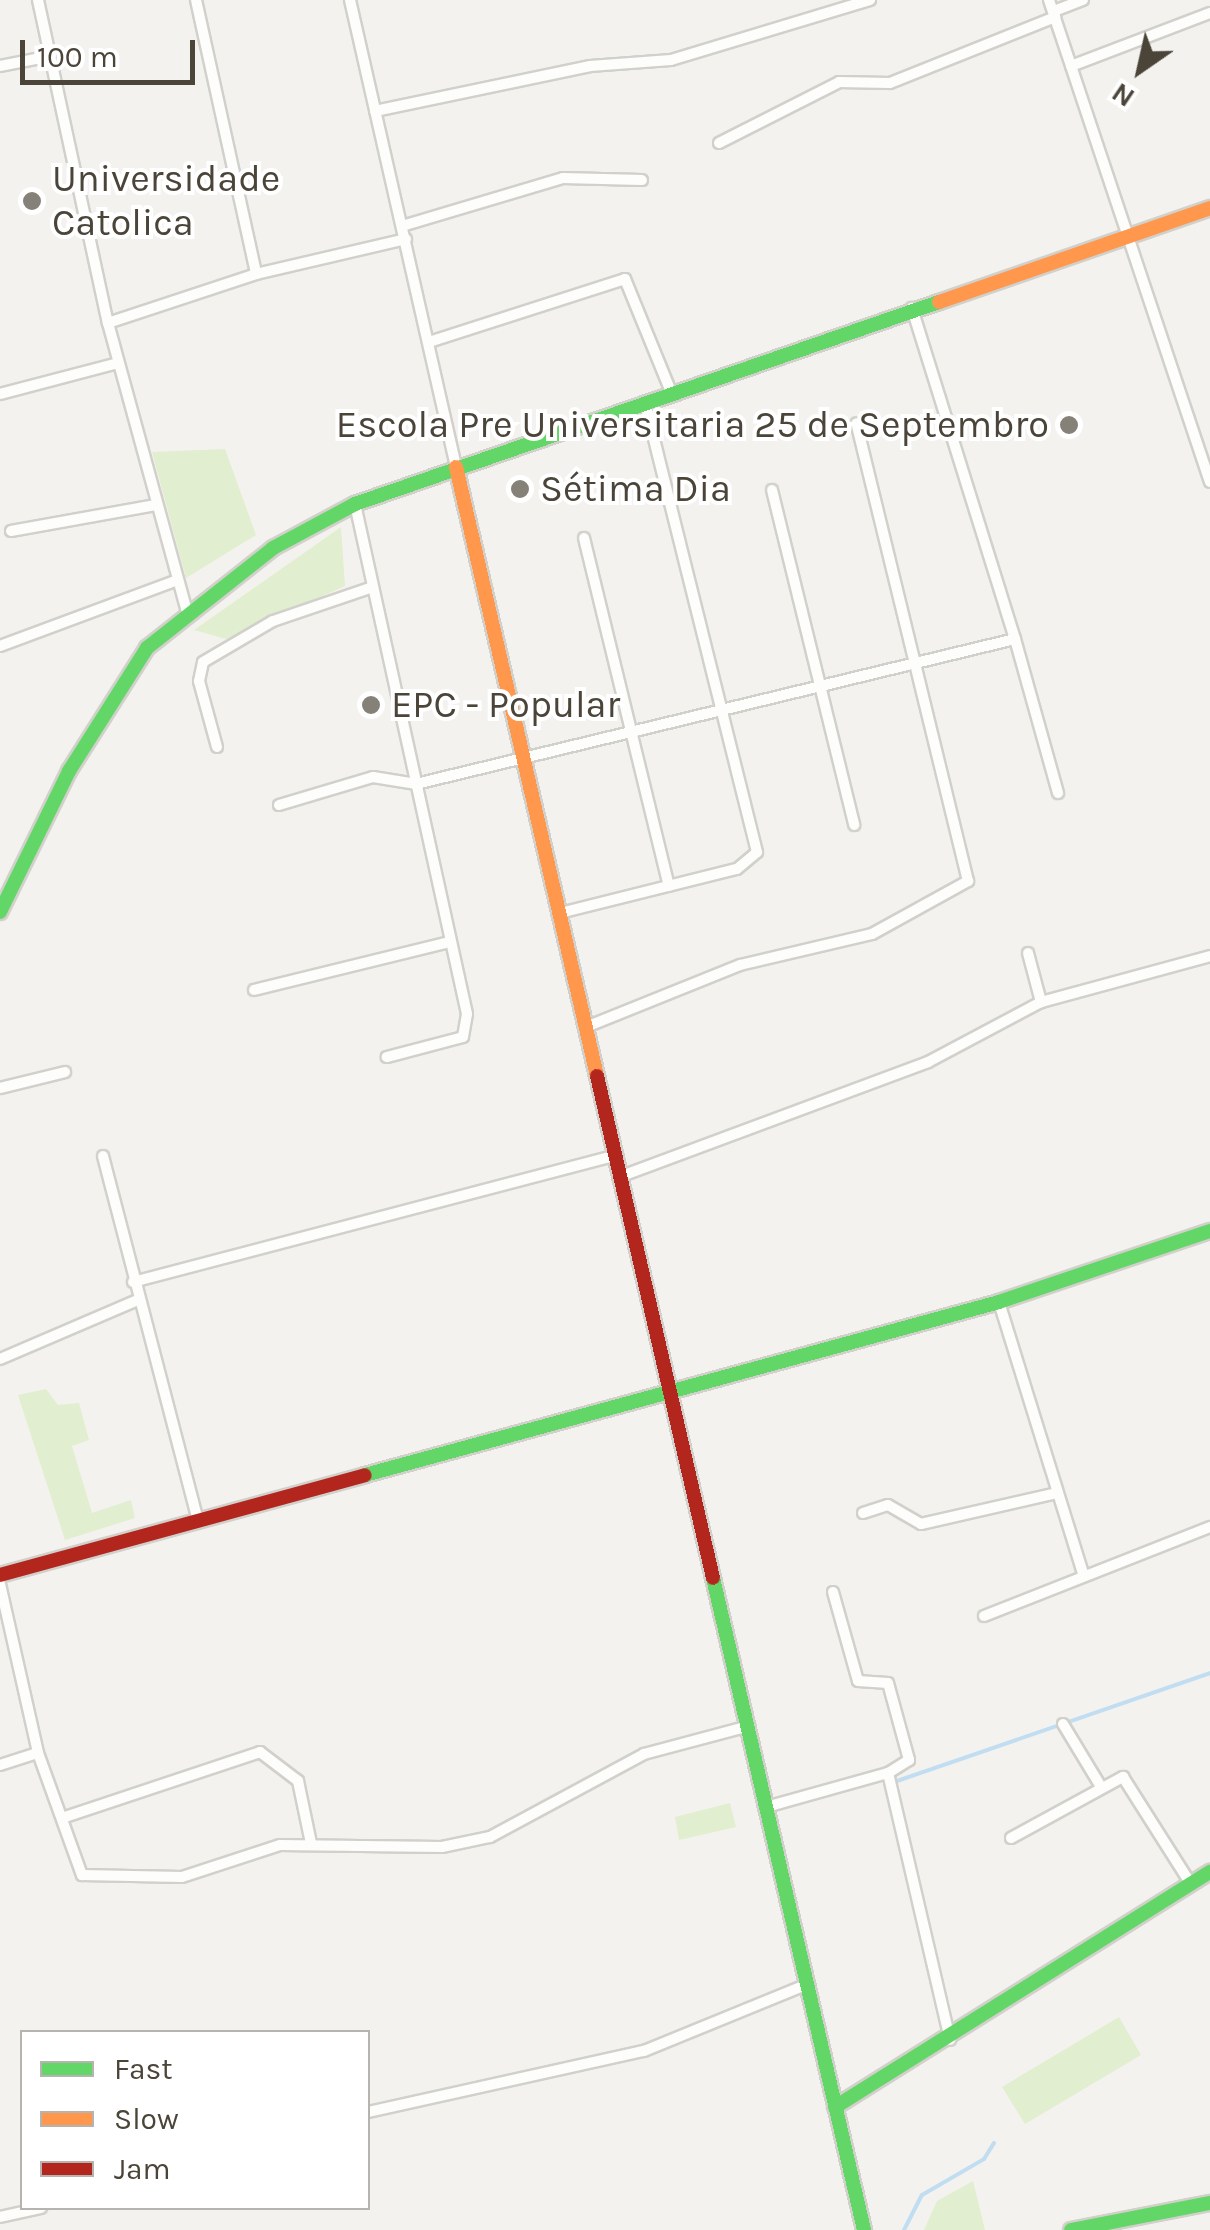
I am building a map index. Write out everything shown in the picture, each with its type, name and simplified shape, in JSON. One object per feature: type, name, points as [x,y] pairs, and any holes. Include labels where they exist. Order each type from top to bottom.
[{"type":"main road","points":[[0,912],[114,693],[187,612],[273,548],[356,504],[456,467],[912,307],[1210,208]]},
{"type":"main road","points":[[456,467],[808,1984],[861,2229]]},
{"type":"main road","points":[[0,1575],[999,1302],[1210,1232]]},
{"type":"main road","points":[[835,2107],[950,2041],[1210,1872]]},
{"type":"main road","points":[[1072,2230],[1210,2203]]},
{"type":"street","points":[[38,0],[108,323],[187,612]]},
{"type":"street","points":[[196,0],[256,274]]},
{"type":"street","points":[[350,0],[456,467]]},
{"type":"street","points":[[375,111],[590,66],[671,60],[870,0]]},
{"type":"street","points":[[719,143],[840,82],[890,82],[1053,9],[1083,0]]},
{"type":"street","points":[[1053,9],[1125,237],[1210,482]]},
{"type":"street","points":[[1071,66],[1210,13]]},
{"type":"street","points":[[0,66],[50,56]]},
{"type":"street","points":[[402,226],[563,178],[642,180]]},
{"type":"street","points":[[108,323],[256,274],[406,239]]},
{"type":"street","points":[[428,342],[625,279],[672,394]]},
{"type":"street","points":[[912,307],[1015,639],[1058,793]]},
{"type":"street","points":[[0,394],[118,363]]},
{"type":"street","points":[[560,913],[748,864],[757,852],[645,402]]},
{"type":"street","points":[[586,1027],[740,965],[872,934],[964,887],[970,862],[913,662],[856,423]]},
{"type":"street","points":[[772,490],[854,825]]},
{"type":"street","points":[[356,504],[370,588],[416,784],[466,1034],[387,1057]]},
{"type":"street","points":[[11,531],[156,505]]},
{"type":"street","points":[[584,538],[626,730],[670,886]]},
{"type":"street","points":[[0,646],[176,582]]},
{"type":"street","points":[[217,747],[198,681],[203,662],[261,626],[370,588]]},
{"type":"street","points":[[280,805],[373,777],[416,784],[722,704],[818,687],[1015,639]]},
{"type":"street","points":[[254,990],[449,942]]},
{"type":"street","points":[[1028,953],[1041,1002]]},
{"type":"street","points":[[619,1178],[928,1062],[1041,1002],[1210,956]]},
{"type":"street","points":[[0,1088],[65,1072]]},
{"type":"street","points":[[103,1156],[135,1301],[198,1520]]},
{"type":"street","points":[[133,1282],[614,1156]]},
{"type":"street","points":[[0,1359],[135,1301]]},
{"type":"street","points":[[999,1302],[1084,1576]]},
{"type":"street","points":[[863,1513],[888,1505],[922,1524],[1058,1492]]},
{"type":"street","points":[[984,1616],[1210,1527]]},
{"type":"street","points":[[0,1584],[38,1753],[86,1876],[182,1877],[311,1843],[442,1848],[490,1837],[644,1754],[748,1726]]},
{"type":"street","points":[[766,1808],[888,1773],[909,1763],[888,1682],[858,1682],[833,1592]]},
{"type":"street","points":[[1063,1724],[1100,1785]]},
{"type":"street","points":[[62,1818],[260,1752],[298,1781],[311,1843]]},
{"type":"street","points":[[0,1765],[38,1753]]},
{"type":"street","points":[[888,1773],[950,2041]]},
{"type":"street","points":[[1011,1838],[1115,1776],[1133,1784],[1191,1884]]},
{"type":"street","points":[[370,2112],[644,2051],[808,1984]]},
{"type":"street","points":[[0,2217],[32,2210]]},
{"type":"green space","points":[[225,449],[256,535],[186,578],[152,452]]},
{"type":"green space","points":[[341,527],[345,586],[226,639],[194,630]]},
{"type":"green space","points":[[46,1389],[58,1405],[79,1403],[89,1440],[72,1446],[92,1513],[131,1500],[135,1518],[65,1540],[18,1395]]},
{"type":"green space","points":[[730,1803],[736,1827],[679,1840],[675,1817]]},
{"type":"green space","points":[[1119,2017],[1141,2055],[1025,2124],[1002,2087]]},
{"type":"green space","points":[[973,2181],[985,2230],[924,2230],[937,2201]]},
{"type":"waterway","points":[[894,1782],[1210,1673]]},
{"type":"waterway","points":[[904,2230],[922,2195],[984,2159],[994,2143]]},
{"type":"traffic: fast","points":[[0,912],[69,771],[147,648],[273,548],[355,504],[939,302]]},
{"type":"traffic: fast","points":[[365,1475],[999,1302],[1210,1231]]},
{"type":"traffic: fast","points":[[713,1578],[864,2230]]},
{"type":"traffic: fast","points":[[835,2107],[1210,1872]]},
{"type":"traffic: fast","points":[[1071,2230],[1210,2203]]},
{"type":"traffic: slow","points":[[939,302],[1210,208]]},
{"type":"traffic: slow","points":[[456,467],[597,1076]]},
{"type":"traffic: jam","points":[[597,1076],[713,1578]]},
{"type":"traffic: jam","points":[[0,1575],[365,1475]]},
{"type":"place","name":"Universidade Catolica","points":[[32,201]]},
{"type":"place","name":"Escola Pre Universitaria 25 de Septembro","points":[[1069,425]]},
{"type":"place","name":"Sétima Dia","points":[[520,489]]},
{"type":"place","name":"EPC - Popular","points":[[371,705]]}]
